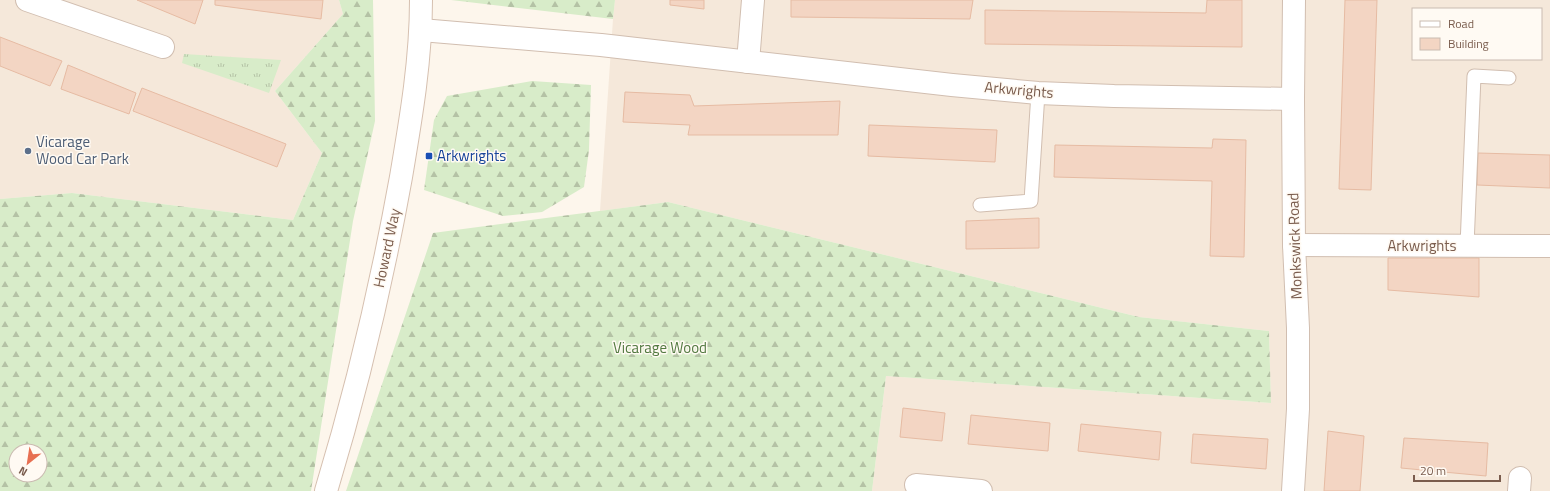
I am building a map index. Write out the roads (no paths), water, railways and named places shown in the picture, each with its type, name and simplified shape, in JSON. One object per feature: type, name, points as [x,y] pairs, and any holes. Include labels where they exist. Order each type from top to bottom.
[{"type":"street","points":[[27,0],[163,47]]},
{"type":"street","name":"Howard Way","points":[[326,491],[342,438],[388,246],[415,94],[421,30],[422,0]]},
{"type":"street","points":[[748,62],[753,0]]},
{"type":"street","name":"Monkswick Road","points":[[1292,491],[1298,409],[1298,328],[1294,245],[1294,0]]},
{"type":"street","name":"Arkwrights","points":[[421,30],[601,45],[1038,93],[1114,96],[1293,99]]},
{"type":"street","name":"Arkwrights","points":[[1294,245],[1550,246]]},
{"type":"street","points":[[916,485],[981,491]]},
{"type":"lane","points":[[1467,246],[1474,76],[1509,78]]},
{"type":"lane","points":[[980,205],[1031,201],[1038,93]]},
{"type":"place","name":"Vicarage Wood Car Park","points":[[28,151]]},
{"type":"place","name":"Arkwrights","points":[[429,156]]},
{"type":"park label","name":"Vicarage Wood","points":[[660,348]]}]
